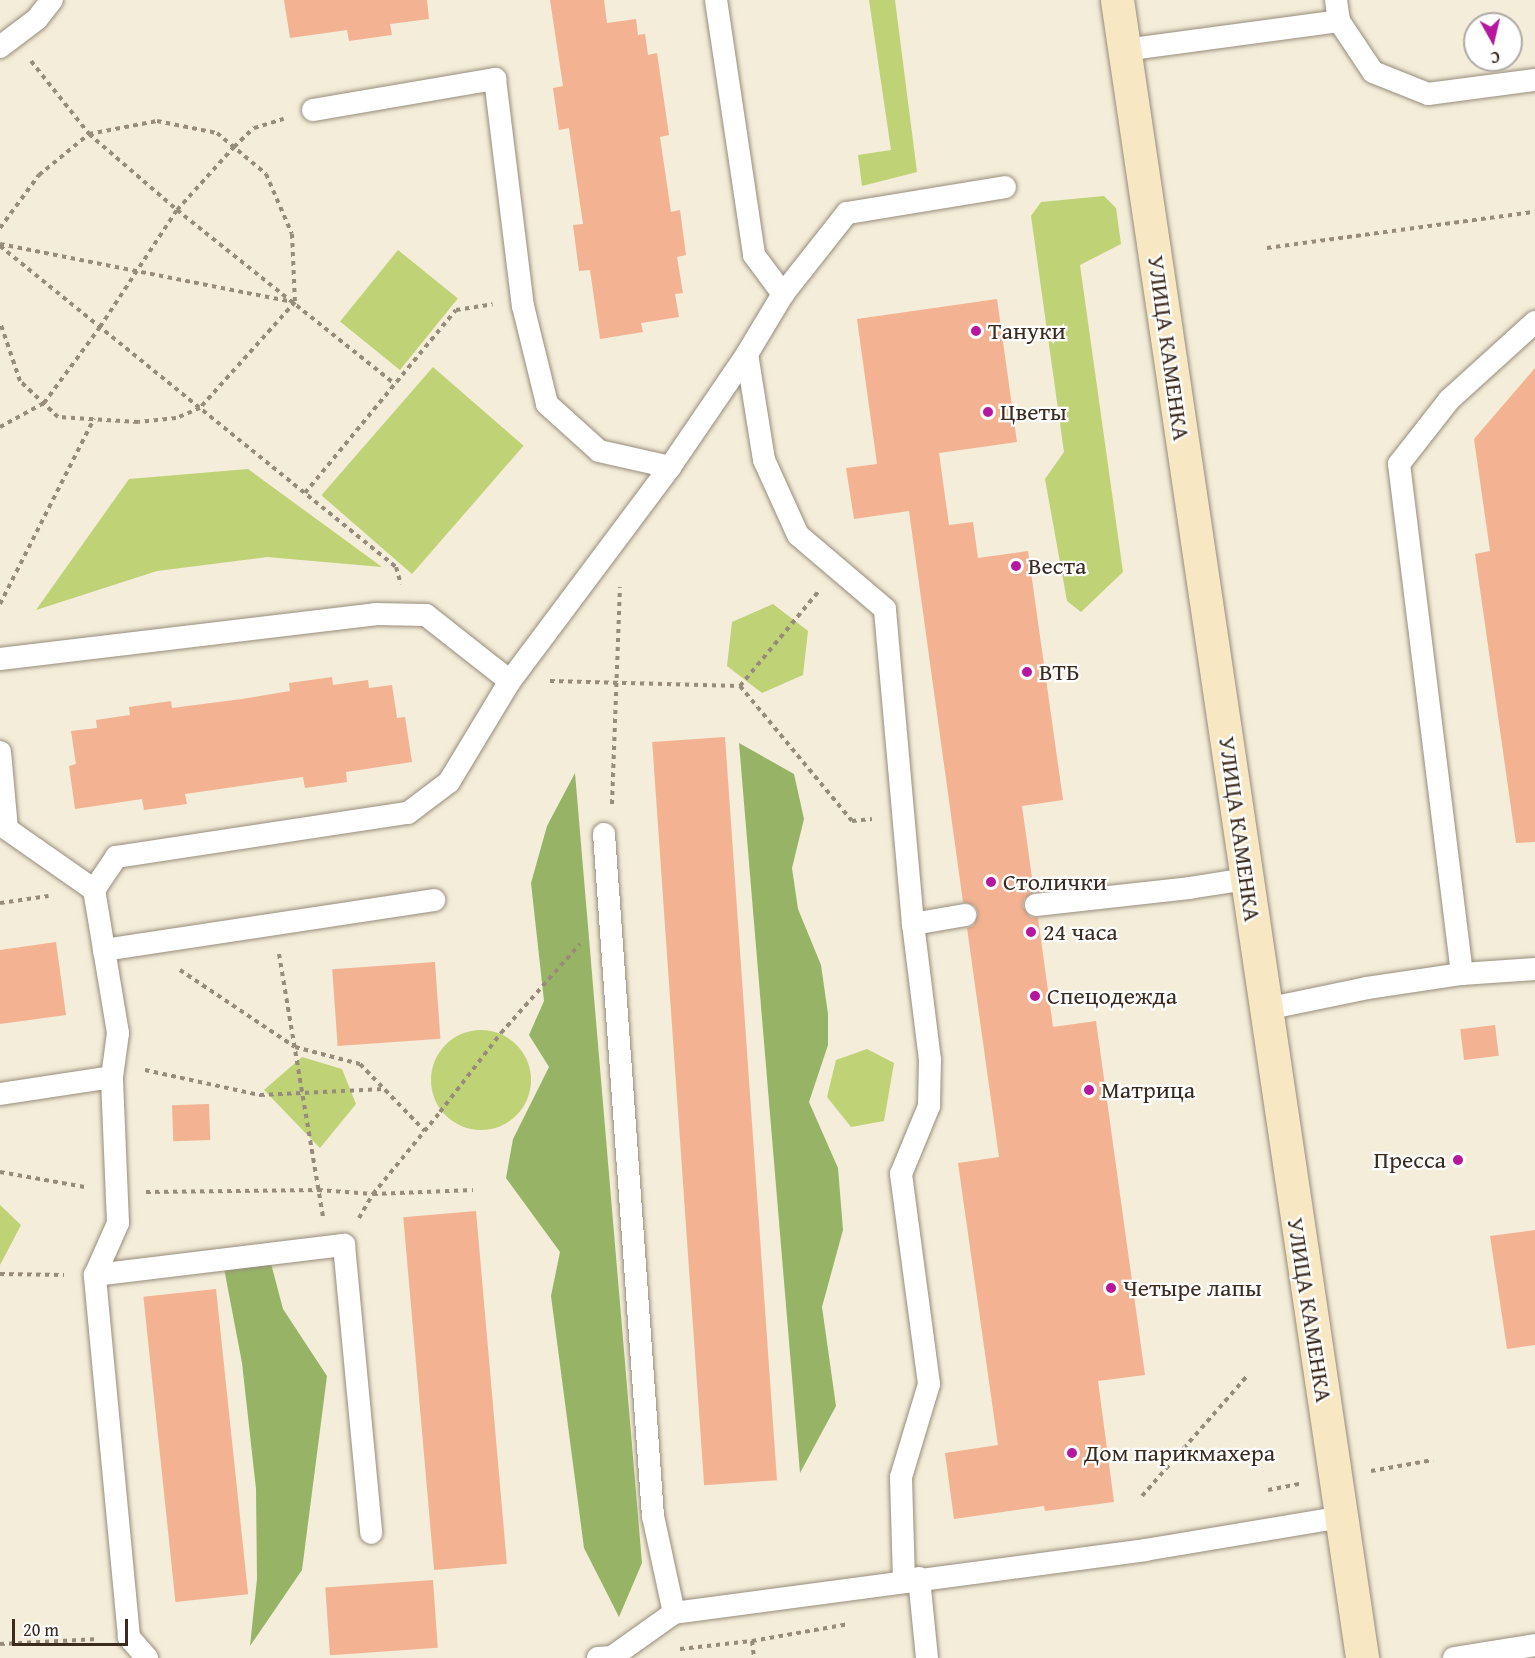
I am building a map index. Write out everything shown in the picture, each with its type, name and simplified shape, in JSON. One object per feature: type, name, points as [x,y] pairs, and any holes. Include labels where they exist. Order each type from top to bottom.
[{"type":"main road","name":"УЛИЦА КАМЕНКА","points":[[1117,0],[1362,1658]]},
{"type":"lane","points":[[6,42],[37,19],[52,0]]},
{"type":"lane","points":[[716,0],[754,255],[783,294]]},
{"type":"lane","points":[[1125,50],[1337,10],[1373,72],[1428,94],[1535,80]]},
{"type":"lane","points":[[313,110],[495,79],[522,300],[547,404],[599,451],[670,466]]},
{"type":"lane","points":[[147,1658],[129,1637],[95,1275],[118,1224],[112,1077],[118,1033],[94,890],[116,857],[408,813],[449,782],[510,681],[670,466],[747,354],[783,294],[846,213],[1005,187]]},
{"type":"lane","points":[[1462,974],[1399,464],[1449,400],[1535,322]]},
{"type":"lane","points":[[747,354],[764,460],[798,535],[885,609],[914,924],[930,1060],[929,1106],[900,1174],[929,1384],[901,1477],[911,1579],[927,1658]]},
{"type":"lane","points":[[0,659],[375,614],[408,614],[426,615],[510,681]]},
{"type":"lane","points":[[0,752],[7,829],[94,890]]},
{"type":"lane","points":[[604,834],[653,1516],[674,1613]]},
{"type":"lane","points":[[1036,905],[1189,888],[1247,879]]},
{"type":"lane","points":[[104,950],[434,900]]},
{"type":"lane","points":[[914,924],[965,915]]},
{"type":"lane","points":[[1266,1009],[1367,988],[1462,974],[1535,969]]},
{"type":"lane","points":[[0,1094],[112,1077]]},
{"type":"lane","points":[[95,1275],[344,1245],[370,1533]]},
{"type":"lane","points":[[598,1658],[612,1657],[674,1613],[750,1605],[911,1579],[1145,1550],[1342,1517]]},
{"type":"lane","points":[[1454,1658],[1535,1645]]},
{"type":"path","points":[[6,42],[88,134],[177,210],[395,384]]},
{"type":"path","points":[[0,427],[44,404],[100,327],[177,210],[234,147],[254,128],[313,110]]},
{"type":"path","points":[[0,228],[39,175],[88,134],[156,121],[217,133],[266,174],[292,234],[295,302],[200,408],[176,418],[138,422],[58,417],[20,381],[0,322]]},
{"type":"path","points":[[1267,248],[1535,212]]},
{"type":"path","points":[[0,245],[295,302]]},
{"type":"path","points":[[0,245],[396,567],[408,614]]},
{"type":"path","points":[[305,493],[456,310],[522,300]]},
{"type":"path","points":[[0,604],[94,419]]},
{"type":"path","points":[[604,834],[611,811],[618,681],[621,532]]},
{"type":"path","points":[[740,686],[837,569]]},
{"type":"path","points":[[510,681],[618,681],[740,686],[852,821],[904,816]]},
{"type":"path","points":[[273,924],[327,1234],[344,1245],[373,1194],[501,1033],[610,911]]},
{"type":"path","points":[[141,944],[295,1047],[360,1064],[425,1131]]},
{"type":"path","points":[[112,1077],[139,1069],[260,1095],[385,1089]]},
{"type":"path","points":[[0,1172],[117,1192],[217,1193],[318,1190],[373,1194],[473,1190]]},
{"type":"path","points":[[0,1274],[95,1275]]},
{"type":"path","points":[[1142,1496],[1248,1375]]},
{"type":"path","points":[[670,1650],[752,1641],[854,1623]]},
{"type":"path","points":[[0,1644],[129,1637]]},
{"type":"path","points":[[752,1641],[754,1658]]},
{"type":"green space","points":[[869,0],[895,0],[917,172],[862,186],[858,155],[891,150]]},
{"type":"green space","points":[[1104,196],[1116,208],[1121,244],[1080,265],[1123,572],[1081,612],[1067,601],[1045,479],[1064,452],[1031,216],[1041,202]]},
{"type":"green space","points":[[398,250],[458,298],[400,370],[340,321]]},
{"type":"green space","points":[[433,367],[524,446],[412,574],[321,495]]},
{"type":"green space","points":[[248,469],[382,567],[267,557],[157,571],[36,610],[129,479]]},
{"type":"green space","points":[[773,604],[808,631],[803,675],[762,693],[727,666],[732,622]]},
{"type":"green space","points":[[739,743],[794,774],[804,819],[792,868],[798,909],[821,965],[828,1014],[828,1045],[809,1102],[838,1168],[843,1230],[822,1307],[836,1406],[800,1473]]},
{"type":"green space","points":[[575,773],[642,1563],[619,1617],[584,1548],[551,1296],[560,1252],[506,1178],[513,1139],[549,1067],[529,1035],[544,1001],[531,883],[547,826]]},
{"type":"green space","points":[[481,1030],[500,1034],[517,1044],[527,1061],[531,1080],[527,1099],[517,1116],[500,1126],[481,1130],[462,1126],[445,1116],[435,1099],[431,1080],[435,1061],[445,1044],[462,1034]]},
{"type":"green space","points":[[867,1049],[894,1063],[884,1121],[851,1127],[827,1097],[836,1060]]},
{"type":"green space","points":[[302,1057],[342,1069],[356,1104],[320,1148],[264,1090]]},
{"type":"green space","points":[[0,1205],[21,1225],[0,1265]]},
{"type":"green space","points":[[268,1252],[283,1309],[327,1376],[302,1570],[250,1646],[257,1579],[256,1489],[242,1363],[223,1263]]},
{"type":"building","points":[[284,0],[427,0],[429,19],[390,24],[392,35],[349,41],[347,30],[290,38]]},
{"type":"building","points":[[550,0],[604,0],[607,23],[636,19],[638,35],[645,34],[648,55],[657,53],[669,135],[660,137],[671,212],[680,210],[686,255],[677,257],[683,293],[675,294],[679,317],[641,323],[643,332],[600,339],[590,270],[579,271],[573,225],[583,224],[569,128],[559,130],[553,88],[563,86]]},
{"type":"building","points":[[997,299],[1017,442],[939,453],[949,525],[973,522],[978,558],[1028,551],[1063,800],[1022,806],[1034,892],[1024,899],[1023,907],[1030,917],[1038,918],[1053,1027],[1096,1021],[1145,1375],[1098,1381],[1114,1502],[1045,1511],[1044,1506],[954,1519],[945,1453],[998,1445],[958,1163],[999,1157],[967,928],[974,925],[978,913],[975,906],[963,902],[909,511],[854,519],[846,468],[877,464],[857,319]]},
{"type":"building","points":[[1535,368],[1535,842],[1516,843],[1475,554],[1490,551],[1474,439]]},
{"type":"building","points":[[332,677],[333,685],[368,680],[369,688],[392,685],[397,718],[405,717],[412,762],[346,772],[347,782],[305,788],[303,777],[185,794],[187,804],[144,810],[142,799],[75,809],[69,766],[76,764],[71,731],[97,728],[96,720],[130,715],[129,707],[171,701],[172,708],[242,699],[290,691],[289,683]]},
{"type":"building","points":[[725,737],[777,1480],[704,1485],[652,742]]},
{"type":"building","points":[[56,942],[66,1015],[0,1024],[0,950]]},
{"type":"building","points":[[435,962],[440,1039],[338,1046],[332,969]]},
{"type":"building","points":[[1495,1025],[1499,1056],[1464,1060],[1460,1029]]},
{"type":"building","points":[[209,1104],[210,1140],[173,1141],[172,1105]]},
{"type":"building","points":[[476,1211],[507,1564],[434,1570],[403,1217]]},
{"type":"building","points":[[1535,1230],[1535,1345],[1507,1349],[1490,1236]]},
{"type":"building","points":[[216,1289],[248,1594],[175,1602],[143,1297]]},
{"type":"building","points":[[433,1580],[438,1648],[330,1655],[325,1588]]},
{"type":"place","name":"Тануки","points":[[976,331]]},
{"type":"place","name":"Цветы","points":[[988,412]]},
{"type":"place","name":"Веста","points":[[1016,566]]},
{"type":"place","name":"ВТБ","points":[[1027,672]]},
{"type":"place","name":"Столички","points":[[991,882]]},
{"type":"place","name":"24 часа","points":[[1031,932]]},
{"type":"place","name":"Спецодежда","points":[[1035,996]]},
{"type":"place","name":"Матрица","points":[[1089,1090]]},
{"type":"place","name":"Пресса","points":[[1458,1160]]},
{"type":"place","name":"Четыре лапы","points":[[1111,1288]]},
{"type":"place","name":"Дом парикмахера","points":[[1072,1453]]}]
